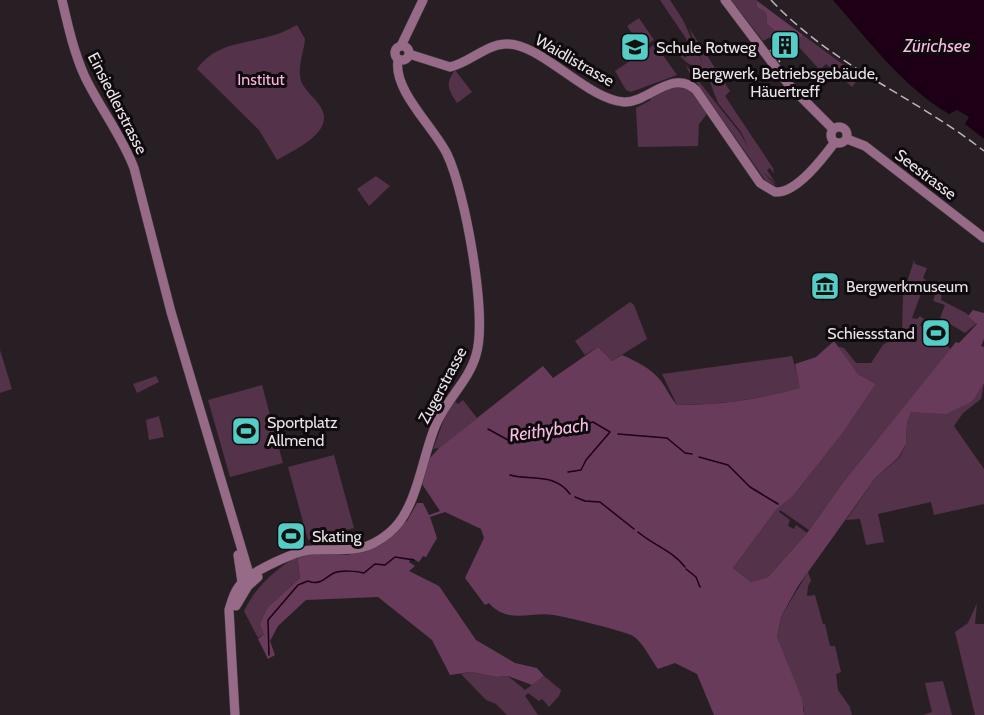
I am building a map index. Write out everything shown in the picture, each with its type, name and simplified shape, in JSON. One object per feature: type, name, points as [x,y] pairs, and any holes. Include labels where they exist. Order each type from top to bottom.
[{"type":"main road","name":"Einsiedlerstrasse","points":[[62,0],[76,56],[85,78],[125,147],[139,185],[247,577]]},
{"type":"main road","points":[[405,49],[409,30],[423,0]]},
{"type":"main road","points":[[725,0],[789,85],[833,129]]},
{"type":"main road","name":"Waidlistrasse","points":[[405,49],[450,68],[493,46],[511,44],[526,49],[602,94],[625,102],[674,82],[686,83],[696,90],[760,183],[774,192],[788,191],[795,186],[825,156],[835,142]]},
{"type":"main road","name":"Zugerstrasse","points":[[247,577],[301,551],[361,549],[384,537],[397,526],[408,507],[436,423],[468,375],[477,354],[480,330],[474,271],[457,184],[441,143],[399,79],[398,60],[394,52],[405,49]]},
{"type":"main road","points":[[843,127],[848,134],[847,138],[841,143],[835,142],[831,135],[833,129],[843,127]]},
{"type":"main road","name":"Seestrasse","points":[[847,138],[865,146],[984,238]]},
{"type":"main road","points":[[235,715],[230,619],[232,598],[247,577]]},
{"type":"green space","points":[[660,0],[670,0],[683,20],[706,71],[687,63],[679,54],[681,52],[685,58],[693,49]]},
{"type":"green space","points":[[731,0],[756,0],[757,7],[766,13],[767,24],[778,33],[763,41]]},
{"type":"green space","points":[[639,18],[654,40],[642,48],[627,26]]},
{"type":"green space","name":"Institut","points":[[297,25],[305,39],[300,65],[301,81],[321,108],[324,120],[321,128],[309,141],[277,160],[259,130],[197,69],[204,60],[221,49],[274,35]]},
{"type":"green space","points":[[689,28],[730,91],[725,96],[773,168],[774,174],[770,168],[767,170],[776,184],[762,171],[776,186],[765,180],[689,72],[685,64],[740,133],[749,149],[741,132],[718,103]]},
{"type":"green space","points":[[803,35],[860,77],[852,87],[826,64],[820,70],[796,44]]},
{"type":"green space","points":[[655,44],[677,75],[631,92],[626,90],[615,71]]},
{"type":"green space","points":[[455,70],[472,92],[457,103],[449,86]]},
{"type":"green space","points":[[669,87],[688,87],[706,110],[707,114],[699,124],[698,146],[638,147],[636,108],[651,100],[649,96]]},
{"type":"green space","points":[[376,176],[390,186],[369,206],[357,189]]},
{"type":"green space","points":[[914,260],[915,264],[927,268],[923,278],[926,280],[912,318],[917,319],[920,316],[924,319],[920,325],[951,349],[844,481],[809,530],[780,510],[779,512],[790,520],[788,526],[794,529],[796,525],[807,533],[768,577],[751,582],[733,568],[777,509],[793,496],[842,434],[876,384],[858,374],[835,346],[844,348],[856,363],[871,363],[883,345],[902,332],[903,295]]},
{"type":"green space","points":[[942,289],[941,300],[966,313],[977,323],[965,333],[940,318],[945,305],[933,301],[936,292],[941,293]]},
{"type":"green space","points":[[630,302],[634,305],[647,339],[612,361],[598,347],[585,355],[575,341]]},
{"type":"green space","points":[[0,350],[12,389],[0,393]]},
{"type":"green space","points":[[792,356],[801,388],[739,401],[677,405],[662,374]]},
{"type":"green space","points":[[156,376],[159,382],[137,393],[133,384]]},
{"type":"green space","points":[[984,383],[981,399],[963,413],[954,426],[984,469],[984,504],[934,515],[931,502],[878,514],[884,542],[866,545],[860,519],[846,520],[876,477],[899,458],[906,444],[907,424],[911,412],[927,412],[973,401]]},
{"type":"green space","name":"Sportplatz Allmend","points":[[262,385],[283,463],[230,477],[208,400]]},
{"type":"green space","points":[[453,400],[458,404],[463,400],[477,418],[439,448],[433,449],[445,418]]},
{"type":"green space","points":[[159,416],[164,437],[149,440],[146,420]]},
{"type":"green space","name":"Sportplatz Allmend","points":[[334,455],[354,528],[308,540],[288,467]]},
{"type":"green space","name":"Skating","points":[[299,527],[302,539],[283,545],[280,532]]},
{"type":"green space","points":[[297,556],[300,578],[268,607],[264,634],[258,638],[244,611],[266,580]]},
{"type":"green space","points":[[808,572],[811,581],[807,596],[815,595],[830,646],[835,646],[841,672],[836,674],[838,690],[850,707],[852,715],[804,715],[804,709],[777,637],[781,617]]},
{"type":"green space","points":[[977,603],[975,624],[984,624],[984,715],[975,715],[955,632],[968,623]]},
{"type":"green space","points":[[471,672],[497,677],[508,676],[525,690],[544,676],[561,690],[559,696],[549,707],[542,699],[539,701],[528,693],[525,696],[538,715],[507,715],[496,704],[486,700],[461,674]]},
{"type":"green space","points":[[943,681],[952,715],[923,715],[932,712],[925,683]]},
{"type":"shaded area","points":[[756,0],[803,35],[797,43],[786,33],[781,36],[767,24],[766,13],[757,7]]},
{"type":"shaded area","points":[[973,310],[984,313],[984,339],[981,346],[984,347],[984,383],[973,401],[946,414],[911,412],[907,424],[906,444],[898,458],[876,477],[798,586],[781,617],[777,637],[802,699],[804,715],[714,715],[697,674],[675,663],[658,669],[637,639],[629,634],[559,616],[504,614],[489,603],[485,605],[465,578],[484,538],[481,529],[445,512],[430,517],[437,538],[426,557],[423,556],[419,562],[411,558],[409,562],[415,566],[409,571],[439,586],[476,640],[515,663],[537,668],[544,676],[532,685],[508,676],[497,677],[471,672],[450,675],[432,640],[378,597],[306,600],[278,626],[270,641],[275,655],[268,659],[258,639],[264,634],[260,624],[268,607],[300,578],[297,556],[312,553],[347,555],[369,549],[407,521],[417,503],[423,503],[429,515],[440,511],[422,484],[429,459],[439,448],[543,366],[553,378],[598,347],[612,361],[622,355],[648,369],[661,381],[677,405],[739,401],[800,388],[795,364],[816,357],[834,341],[858,374],[876,384],[842,434],[793,496],[777,509],[733,568],[751,582],[768,577],[807,533],[844,481],[956,342],[959,343],[977,324],[968,316]]},
{"type":"water","name":"Zürichsee","points":[[833,0],[984,0],[984,139],[965,124],[969,117],[957,110],[949,114],[901,77]]},
{"type":"waterway","name":"Reithybach","points":[[488,429],[508,440],[543,429],[568,429],[593,422],[610,432],[586,460],[581,470],[568,472]]},
{"type":"waterway","name":"Reithybach","points":[[618,434],[667,438],[685,453],[692,454]]},
{"type":"waterway","name":"Reithybach","points":[[699,457],[728,465],[750,487],[778,504]]},
{"type":"waterway","points":[[510,475],[550,480],[564,487],[570,494]]},
{"type":"waterway","points":[[575,497],[585,501],[600,502],[634,529]]},
{"type":"waterway","points":[[638,532],[675,557],[685,567]]},
{"type":"waterway","points":[[269,655],[268,620],[298,585],[308,581],[319,582],[337,572],[364,573],[375,564],[385,565],[395,557],[414,560]]},
{"type":"waterway","points":[[686,569],[696,577],[700,587]]},
{"type":"railway","points":[[771,0],[821,44],[957,131],[984,151]]},
{"type":"railway","points":[[770,50],[780,62]]},
{"type":"place","name":"Bergwerk, Betriebsgebäude, Häuertreff","points":[[785,45]]},
{"type":"place","name":"Schule Rotweg","points":[[635,47]]},
{"type":"place","name":"Bergwerkmuseum","points":[[825,286]]},
{"type":"place","name":"Schiessstand","points":[[936,333]]},
{"type":"place","name":"Sportplatz Allmend","points":[[246,431]]},
{"type":"place","name":"Skating","points":[[291,536]]}]
